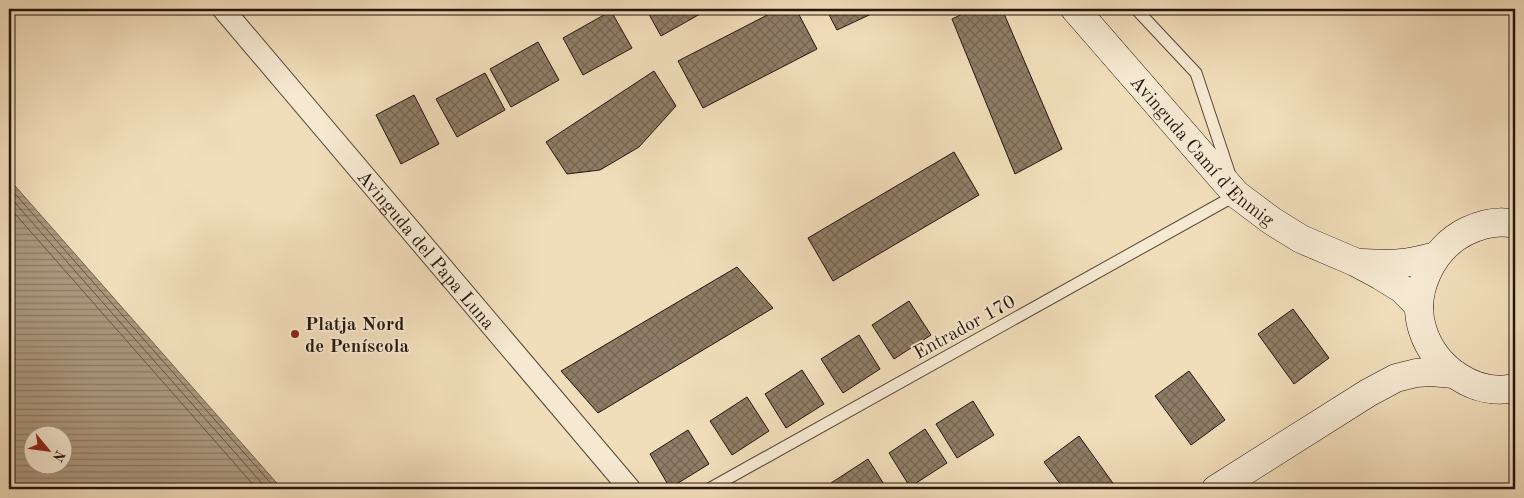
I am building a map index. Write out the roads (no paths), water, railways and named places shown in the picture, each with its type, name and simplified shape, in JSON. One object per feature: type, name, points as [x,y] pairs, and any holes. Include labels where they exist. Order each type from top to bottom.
[{"type":"street","name":"Avinguda del Papa Luna","points":[[223,9],[630,489]]},
{"type":"street","name":"Avinguda Camí d'Enmig","points":[[1075,9],[1236,194],[1301,240],[1356,262],[1402,289],[1421,318],[1435,355],[1454,374]]},
{"type":"street","points":[[1396,378],[1411,362],[1420,345],[1424,280],[1436,256],[1456,237],[1480,225],[1507,222],[1515,224]]},
{"type":"street","name":"Avinguda Camí d'Enmig","points":[[1356,262],[1389,265],[1410,263],[1436,256]]},
{"type":"street","points":[[1229,486],[1368,393],[1396,378],[1416,373],[1431,372],[1454,374],[1471,384],[1490,389],[1515,388]]},
{"type":"lane","points":[[1136,9],[1196,73],[1236,194]]},
{"type":"lane","name":"Entrador 170","points":[[709,489],[1236,194]]},
{"type":"water","points":[[9,179],[282,489],[9,489]]},
{"type":"place","name":"Platja Nord de Peníscola","points":[[295,334]]}]
